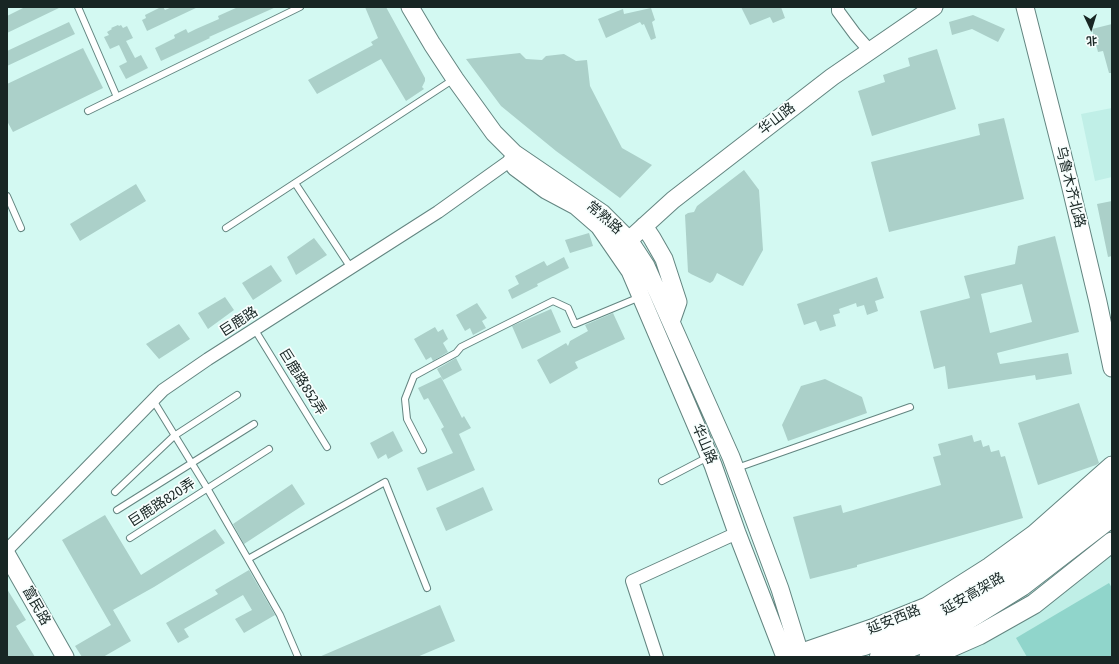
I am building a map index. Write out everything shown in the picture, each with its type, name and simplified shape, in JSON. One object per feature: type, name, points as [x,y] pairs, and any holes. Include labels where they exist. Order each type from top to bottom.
[{"type":"highway","name":"延安高架路","points":[[798,656],[864,644],[934,617],[1001,580],[1112,490]]},
{"type":"highway","name":"延安高架路","points":[[881,657],[944,633],[1021,586],[1112,515]]},
{"type":"main road","name":"常熟路","points":[[400,7],[414,33],[451,82],[487,123],[511,158],[602,213],[629,240]]},
{"type":"main road","name":"常熟路","points":[[410,7],[432,44],[451,82],[475,121],[511,158],[546,190],[576,206],[599,226],[617,254]]},
{"type":"main road","name":"华山路","points":[[798,656],[737,533],[709,457],[630,271],[617,254],[629,240],[685,190],[832,77],[934,7]]},
{"type":"main road","name":"乌鲁木齐北路","points":[[1025,7],[1069,180],[1112,368]]},
{"type":"main road","name":"常熟路","points":[[487,123],[494,123],[521,148],[605,206],[627,228],[629,240]]},
{"type":"main road","points":[[644,226],[664,259],[678,302],[671,322]]},
{"type":"main road","name":"华山路","points":[[629,240],[646,266],[736,469],[780,589],[798,656]]},
{"type":"main road","name":"延安西路","points":[[798,656],[927,607],[990,567],[1034,535],[1112,466]]},
{"type":"main road","points":[[929,657],[980,635],[1034,604],[1112,542]]},
{"type":"main road","name":"富民路","points":[[7,555],[65,657]]},
{"type":"street","points":[[838,7],[838,10],[855,34],[870,51]]},
{"type":"street","name":"巨鹿路","points":[[7,550],[163,390],[438,212],[511,158]]},
{"type":"street","points":[[657,657],[632,581],[737,533]]},
{"type":"lane","points":[[78,7],[117,97]]},
{"type":"lane","points":[[88,111],[300,7]]},
{"type":"lane","points":[[226,228],[451,82]]},
{"type":"lane","points":[[296,182],[351,268]]},
{"type":"lane","points":[[7,196],[21,228]]},
{"type":"lane","points":[[423,450],[407,419],[404,399],[414,376],[456,353],[461,347],[553,301],[568,308],[575,324],[641,297]]},
{"type":"lane","name":"巨鹿路852弄","points":[[255,330],[327,447]]},
{"type":"lane","points":[[115,492],[174,436],[237,395]]},
{"type":"lane","name":"巨鹿路820弄","points":[[153,400],[207,488],[280,615],[298,657]]},
{"type":"lane","points":[[736,469],[910,407]]},
{"type":"lane","name":"巨鹿路820弄","points":[[117,510],[254,424]]},
{"type":"lane","name":"巨鹿路820弄","points":[[130,538],[269,450]]},
{"type":"lane","points":[[662,481],[709,457]]},
{"type":"lane","points":[[248,559],[385,482],[427,588]]},
{"type":"shaded area","points":[[1112,108],[1112,177],[1095,181],[1081,114]]},
{"type":"shaded area","points":[[1112,553],[1112,657],[942,657]]},
{"type":"shaded area","points":[[1109,583],[1112,588],[1112,657],[1027,657],[1016,638]]},
{"type":"building","points":[[25,7],[61,7],[7,33],[7,16]]},
{"type":"building","points":[[161,7],[165,10],[172,7],[198,7],[147,31],[142,20],[146,18],[145,15]]},
{"type":"building","points":[[238,7],[276,7],[209,37],[210,38],[161,61],[155,48],[175,38],[174,35],[186,29],[188,33],[219,19],[218,16]]},
{"type":"building","points":[[365,7],[386,7],[425,78],[422,87],[424,89],[406,101],[381,59],[317,94],[308,80],[373,45],[371,42],[378,38]]},
{"type":"building","points":[[741,7],[781,7],[785,18],[773,23],[770,17],[750,25]]},
{"type":"building","points":[[651,8],[655,20],[652,22],[656,38],[651,40],[644,24],[642,25],[640,22],[606,38],[598,19],[623,9],[624,14]]},
{"type":"building","points":[[973,15],[1005,29],[998,42],[972,29],[952,35],[949,22]]},
{"type":"building","points":[[69,22],[75,34],[7,66],[7,51]]},
{"type":"building","points":[[1112,24],[1112,73],[1109,73],[1103,51],[1098,52],[1092,29]]},
{"type":"building","points":[[121,25],[123,28],[127,26],[133,38],[126,41],[135,58],[141,55],[148,68],[126,79],[119,66],[127,62],[119,45],[110,49],[104,37],[109,35],[107,32],[112,29],[111,28]]},
{"type":"building","points":[[83,48],[103,88],[13,132],[7,121],[7,84]]},
{"type":"building","points":[[937,49],[956,109],[872,136],[858,91],[885,82],[883,75],[910,66],[908,58]]},
{"type":"building","points":[[520,53],[526,59],[542,60],[546,56],[564,54],[576,61],[587,60],[590,86],[622,148],[652,165],[620,198],[556,151],[501,106],[466,59]]},
{"type":"building","points":[[1004,118],[1024,199],[889,232],[871,162],[980,135],[978,124]]},
{"type":"building","points":[[744,170],[759,190],[763,250],[743,286],[717,273],[713,281],[710,283],[688,272],[685,215],[694,212],[697,206]]},
{"type":"building","points":[[136,184],[146,201],[80,241],[70,224]]},
{"type":"building","points":[[1112,201],[1112,256],[1108,257],[1097,204]]},
{"type":"building","points":[[589,233],[593,246],[570,253],[565,240]]},
{"type":"building","points":[[1055,236],[1079,332],[997,353],[1000,364],[1068,353],[1072,374],[1036,380],[1035,375],[948,389],[945,366],[934,369],[920,311],[970,298],[964,276],[1015,264],[1018,246]],"holes":[[[1022,284],[1032,322],[990,333],[981,294]]]},
{"type":"building","points":[[314,238],[327,255],[296,275],[287,257]]},
{"type":"building","points":[[564,257],[569,268],[537,284],[538,286],[512,299],[508,290],[519,284],[515,276],[544,261],[547,266]]},
{"type":"building","points":[[271,265],[282,281],[253,300],[242,283]]},
{"type":"building","points":[[877,277],[884,298],[875,301],[878,311],[867,315],[864,305],[857,307],[856,303],[839,309],[840,313],[833,315],[836,326],[820,331],[816,321],[804,325],[797,304]]},
{"type":"building","points":[[225,297],[234,310],[208,329],[198,313]]},
{"type":"building","points":[[477,303],[487,318],[482,321],[486,328],[473,335],[470,328],[465,331],[456,315]]},
{"type":"building","points":[[551,309],[561,332],[522,349],[512,326]]},
{"type":"building","points":[[613,313],[625,339],[575,362],[578,368],[550,384],[537,360],[566,343],[568,346],[570,341],[588,331],[585,325]]},
{"type":"building","points":[[179,324],[190,339],[159,359],[146,344]]},
{"type":"building","points":[[435,327],[438,332],[443,329],[448,339],[443,343],[448,352],[433,361],[431,357],[426,360],[414,339]]},
{"type":"building","points":[[456,358],[462,370],[443,380],[437,369]]},
{"type":"building","points":[[441,377],[462,418],[464,416],[471,428],[459,434],[475,470],[427,491],[417,468],[453,453],[441,429],[444,427],[428,398],[424,400],[418,388]]},
{"type":"building","points":[[825,379],[862,397],[867,413],[788,441],[782,425],[801,386]]},
{"type":"building","points":[[1079,403],[1099,463],[1038,485],[1018,423]]},
{"type":"building","points":[[393,431],[403,451],[388,459],[386,454],[378,459],[370,443]]},
{"type":"building","points":[[972,435],[974,442],[981,440],[983,447],[989,445],[991,452],[999,450],[1001,457],[1005,456],[1023,518],[857,565],[857,567],[810,579],[793,517],[841,505],[843,513],[941,485],[933,457],[941,455],[938,444]]},
{"type":"building","points":[[292,484],[305,504],[244,544],[233,524]]},
{"type":"building","points":[[483,487],[493,510],[446,531],[436,508]]},
{"type":"building","points":[[105,515],[141,575],[215,529],[225,543],[154,587],[113,610],[131,641],[103,657],[82,657],[75,646],[111,625],[62,540]]},
{"type":"building","points":[[249,570],[275,615],[244,633],[235,619],[252,610],[243,595],[184,629],[189,637],[178,643],[166,623],[218,594],[215,590]]},
{"type":"building","points":[[7,589],[26,620],[16,626],[35,657],[7,657]]},
{"type":"building","points":[[440,605],[455,641],[417,657],[319,657]]}]
